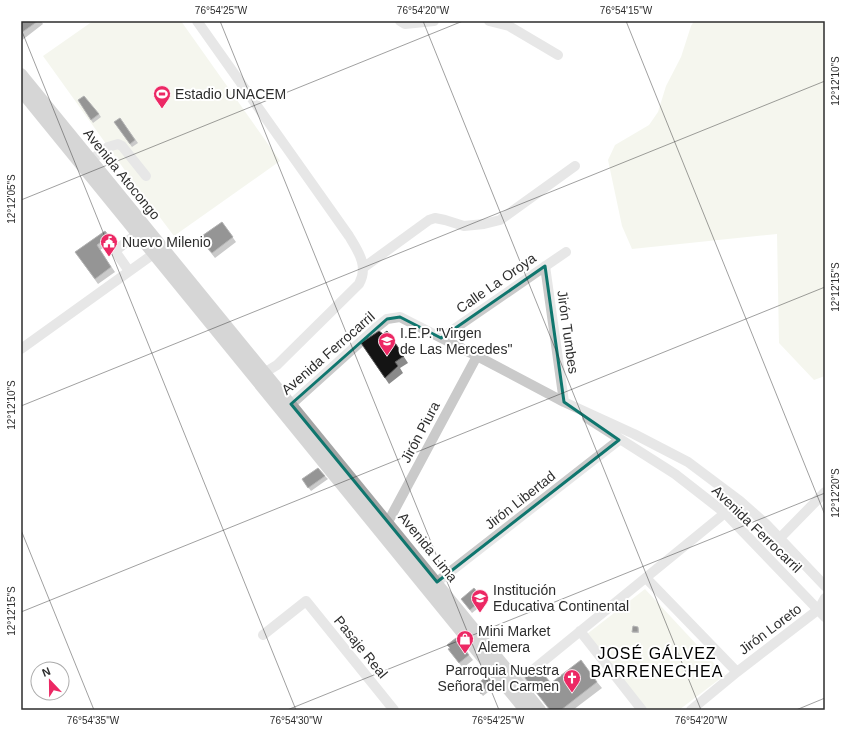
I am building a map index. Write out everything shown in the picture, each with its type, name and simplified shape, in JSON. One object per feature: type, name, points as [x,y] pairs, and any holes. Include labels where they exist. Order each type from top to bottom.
[{"type":"main road","name":"Avenida Atocongo","points":[[21,74],[24,91],[38,104],[87,163],[287,408]]},
{"type":"main road","name":"Avenida Lima","points":[[287,408],[388,522],[540,710]]},
{"type":"main road","name":"Avenida Lima","points":[[287,408],[525,710]]},
{"type":"street","points":[[197,21],[349,236],[362,259],[362,278],[359,284],[277,365],[260,375]]},
{"type":"street","points":[[400,21],[405,24],[434,21]]},
{"type":"street","points":[[489,21],[509,26],[558,55]]},
{"type":"street","points":[[87,163],[108,148],[118,144],[122,146],[146,176]]},
{"type":"street","points":[[363,268],[429,220],[435,218],[464,226],[484,224],[500,220],[575,166]]},
{"type":"street","points":[[129,271],[115,251],[142,230]]},
{"type":"street","points":[[21,349],[158,250]]},
{"type":"street","name":"Calle La Oroya","points":[[441,338],[566,252]]},
{"type":"street","name":"Jirón Tumbes","points":[[545,266],[564,402]]},
{"type":"street","name":"Avenida Ferrocarril","points":[[287,408],[354,346],[387,319],[400,318],[477,356],[564,402],[634,434],[688,462],[740,501],[780,538],[825,586]]},
{"type":"street","name":"Jirón Piura","points":[[388,522],[477,356]]},
{"type":"street","name":"Avenida Ferrocarril","points":[[564,402],[619,440],[675,474],[725,513],[822,613]]},
{"type":"street","name":"Jirón Libertad","points":[[437,582],[619,440]]},
{"type":"street","points":[[780,538],[825,492]]},
{"type":"street","points":[[518,682],[725,513]]},
{"type":"street","points":[[646,578],[737,672]]},
{"type":"street","name":"Jirón Loreto","points":[[695,709],[737,672],[822,613],[825,598]]},
{"type":"street","name":"Pasaje Real","points":[[263,635],[306,601],[394,710]]},
{"type":"street","points":[[580,631],[642,710]]},
{"type":"highlighted area","points":[[545,266],[564,402],[619,440],[437,582],[291,404],[387,319],[400,317],[441,338]]},
{"type":"green space","name":"Estadio UNACEM","points":[[93,21],[181,21],[280,161],[174,236],[43,56]]},
{"type":"green space","points":[[694,21],[825,21],[825,376],[814,380],[779,343],[777,234],[632,249],[622,226],[608,160],[615,145],[649,125],[658,112],[666,86],[681,57]]},
{"type":"green space","points":[[645,589],[725,675],[679,710],[645,710],[587,634]]},
{"type":"building","points":[[21,21],[38,21],[21,33]]},
{"type":"building","points":[[84,96],[99,114],[91,120],[78,100]]},
{"type":"building","points":[[120,118],[135,140],[130,144],[114,122]]},
{"type":"building","points":[[222,222],[233,237],[212,253],[199,238]]},
{"type":"building","points":[[105,231],[109,236],[97,245],[111,267],[95,279],[75,252]]},
{"type":"building","name":"I.E.P. \"Virgen de Las Mercedes\"","points":[[379,331],[383,334],[387,331],[404,356],[395,362],[398,366],[385,378],[361,343]]},
{"type":"building","points":[[318,468],[325,476],[308,488],[302,479]]},
{"type":"building","points":[[474,588],[483,599],[470,610],[461,599]]},
{"type":"building","points":[[633,626],[638,627],[638,632],[632,632]]},
{"type":"building","points":[[456,638],[469,655],[459,663],[448,649],[450,648],[447,645]]},
{"type":"building","points":[[581,660],[597,682],[561,710],[550,710],[525,678],[527,674],[536,666],[551,683]]},
{"type":"building","points":[[487,676],[494,683],[481,694],[475,686]]},
{"type":"place","name":"Estadio UNACEM","points":[[162,109]]},
{"type":"place","name":"Nuevo Milenio","points":[[109,257]]},
{"type":"place","name":"I.E.P. \"Virgen de Las Mercedes\"","points":[[387,356]]},
{"type":"place","name":"Institución Educativa Continental","points":[[480,613]]},
{"type":"place","name":"Mini Market Alemera","points":[[465,654]]},
{"type":"place","name":"Parroquia Nuestra Señora del Carmen","points":[[572,693]]},
{"type":"district","name":"JOSÉ GÁLVEZ BARRENECHEA","points":[[657,662]]}]
